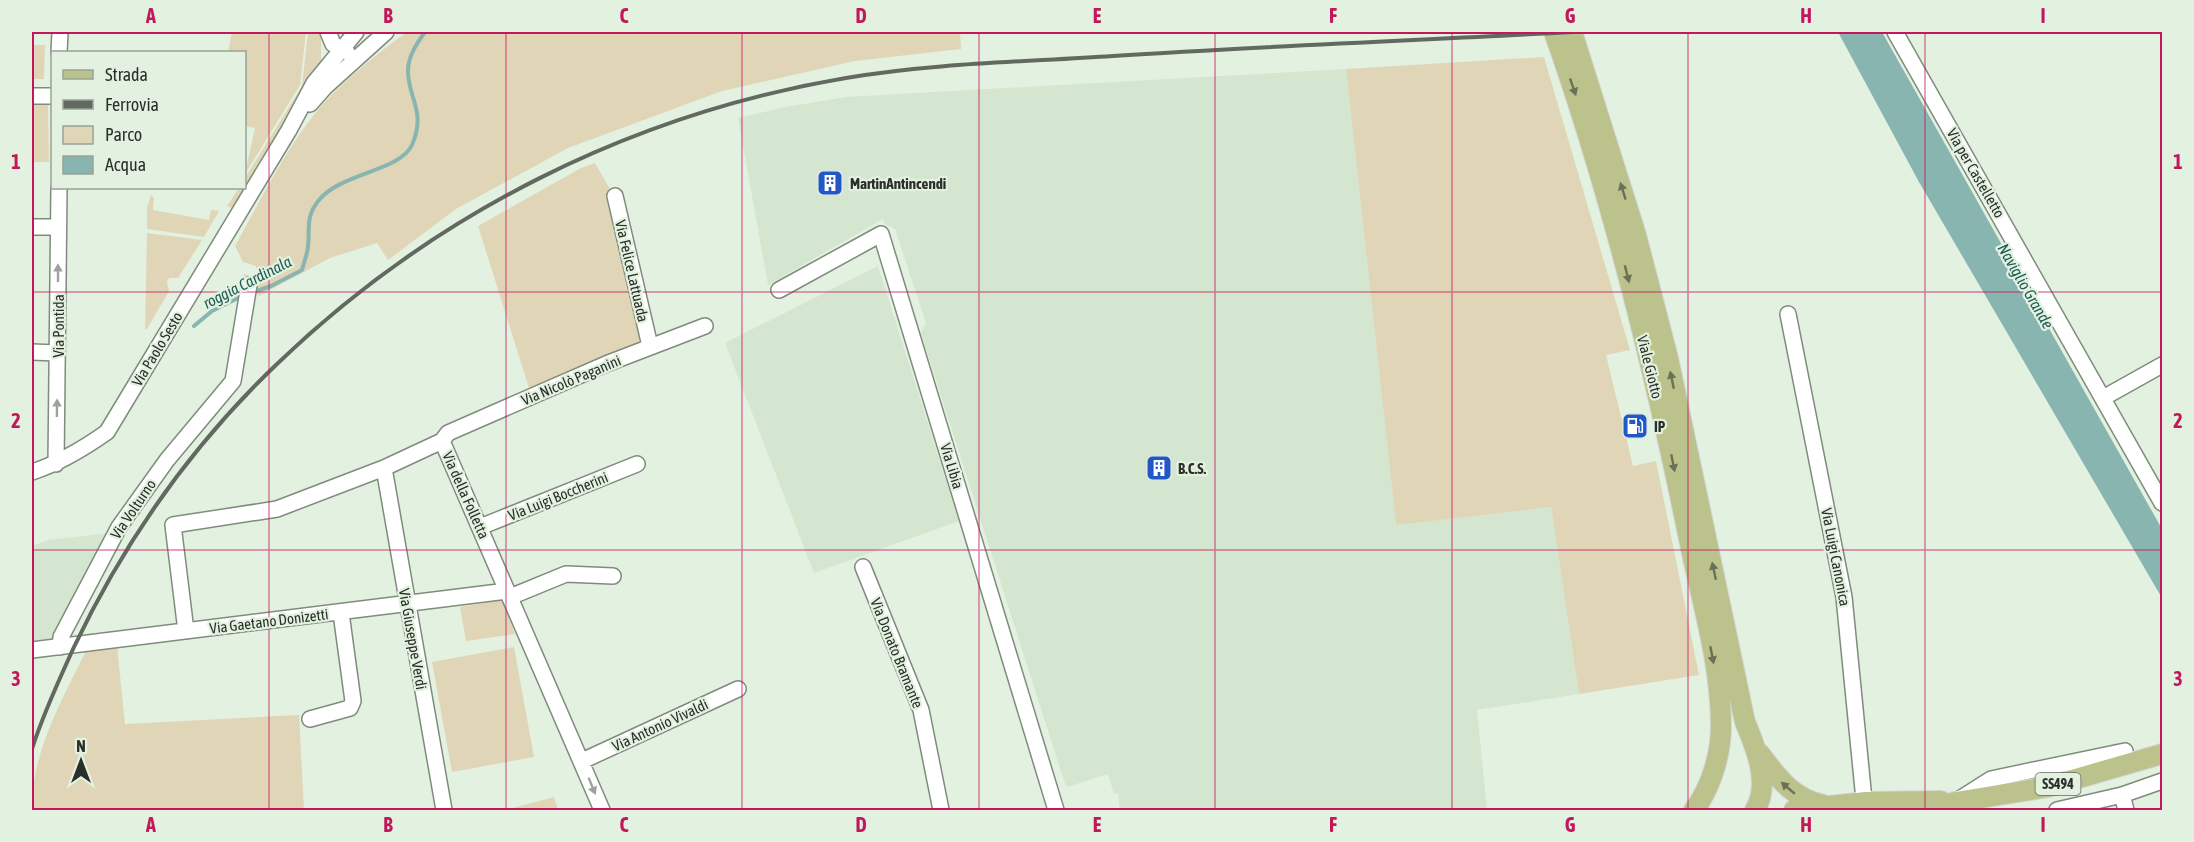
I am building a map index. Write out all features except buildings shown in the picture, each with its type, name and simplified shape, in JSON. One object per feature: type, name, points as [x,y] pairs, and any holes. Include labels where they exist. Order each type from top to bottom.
[{"type":"main road","name":"Viale Giotto","points":[[1554,32],[1577,97],[1620,244],[1670,448],[1713,658],[1720,705],[1719,750],[1701,801],[1694,810]]},
{"type":"main road","name":"Viale Giotto","points":[[1572,32],[1633,224],[1668,358],[1745,722],[1757,750],[1779,780],[1794,793],[1810,802],[1833,806]]},
{"type":"main road","name":"Viale Giotto","points":[[1755,810],[1761,789],[1757,750]]},
{"type":"main road","name":"SS494","points":[[1925,810],[1958,808],[2048,787],[2161,755]]},
{"type":"main road","name":"SS494","points":[[1794,810],[1833,806],[1958,808]]},
{"type":"street","points":[[59,51],[60,32]]},
{"type":"street","points":[[328,32],[333,44],[340,49],[364,52]]},
{"type":"street","name":"Via Paolo Sesto","points":[[32,472],[56,464],[82,450],[107,432],[289,130],[314,83],[356,32]]},
{"type":"street","name":"Via per Castelletto","points":[[1895,32],[2163,503]]},
{"type":"street","name":"Via Paolo Sesto","points":[[289,130],[325,87],[380,35]]},
{"type":"street","points":[[32,96],[51,96]]},
{"type":"street","name":"Via Pontida","points":[[56,464],[59,189]]},
{"type":"street","name":"Via Felice Lattuada","points":[[615,196],[650,346]]},
{"type":"street","points":[[32,227],[58,227]]},
{"type":"street","name":"Via Libia","points":[[779,290],[881,234],[1056,810]]},
{"type":"street","name":"Via Volturno","points":[[60,647],[61,637],[119,527],[167,460],[230,387],[233,381],[249,285]]},
{"type":"street","name":"Via Luigi Canonica","points":[[1788,314],[1844,597],[1866,806]]},
{"type":"street","name":"Via Nicolò Paganini","points":[[442,441],[448,433],[650,346],[705,326]]},
{"type":"street","points":[[32,352],[57,353]]},
{"type":"street","points":[[2103,398],[2163,365]]},
{"type":"street","name":"Via della Folletta","points":[[186,631],[173,525],[277,509],[384,468],[442,441],[602,810]]},
{"type":"street","name":"Via Luigi Boccherini","points":[[480,527],[637,464]]},
{"type":"street","name":"Via Giuseppe Verdi","points":[[384,468],[444,810]]},
{"type":"street","name":"Via Donato Bramante","points":[[863,567],[921,710],[941,810]]},
{"type":"street","name":"Via Gaetano Donizetti","points":[[32,650],[407,604],[508,594],[566,574],[613,576]]},
{"type":"street","points":[[310,718],[350,708],[353,702],[341,613]]},
{"type":"street","name":"Via Antonio Vivaldi","points":[[582,761],[738,689]]},
{"type":"street","points":[[1958,808],[1991,779],[2125,751]]},
{"type":"street","points":[[2057,810],[2122,795],[2163,781]]},
{"type":"street","points":[[2122,795],[2126,810]]},
{"type":"shaded area","points":[[1346,69],[1396,524],[1551,507],[1579,694],[1477,710],[1487,810],[1120,810],[1118,793],[1114,794],[1108,774],[1067,787],[1064,781],[921,333],[926,323],[895,229],[885,224],[883,219],[768,285],[738,118],[785,107],[846,97]]},
{"type":"shaded area","points":[[878,266],[959,521],[814,573],[725,343]]},
{"type":"shaded area","points":[[110,533],[120,544],[63,649],[32,653],[32,546],[48,540]]},
{"type":"green space","points":[[232,32],[306,32],[300,85],[246,172],[255,128],[246,126],[246,51],[228,51]]},
{"type":"green space","points":[[308,32],[321,32],[321,61],[317,71],[246,185],[246,176],[302,86]]},
{"type":"green space","points":[[407,32],[960,32],[961,49],[855,61],[722,91],[568,148],[456,209],[388,260],[377,243],[330,258],[259,296],[243,274],[259,278],[256,266],[243,262],[235,246],[265,191],[298,136],[323,104],[385,48]]},
{"type":"green space","points":[[32,45],[45,45],[44,79],[32,79]]},
{"type":"green space","points":[[1544,57],[1630,350],[1606,355],[1633,466],[1656,461],[1699,675],[1579,694],[1551,507],[1396,525],[1346,69]]},
{"type":"green space","points":[[32,104],[48,105],[49,162],[32,162]]},
{"type":"green space","points":[[595,163],[611,191],[640,332],[638,346],[529,388],[478,226],[581,168]]},
{"type":"green space","points":[[238,189],[244,189],[232,208],[227,206]]},
{"type":"green space","points":[[151,195],[154,198],[153,210],[209,220],[211,210],[219,211],[204,237],[147,229],[147,208]]},
{"type":"green space","points":[[147,233],[202,240],[178,278],[169,278],[167,282],[169,291],[145,329]]},
{"type":"green space","points":[[503,600],[515,634],[466,641],[460,607]]},
{"type":"green space","points":[[117,646],[125,724],[299,715],[304,810],[32,810],[36,768],[42,748],[49,728],[86,651]]},
{"type":"green space","points":[[514,647],[534,757],[452,772],[432,662]]},
{"type":"green space","points":[[554,797],[558,810],[505,810]]},
{"type":"water","points":[[1838,32],[1882,32],[2162,529],[2162,598],[1919,182]]},
{"type":"waterway","name":"roggia Cardinala","points":[[251,293],[271,286],[302,270],[308,250],[309,223],[319,200],[341,184],[396,161],[412,145],[418,122],[408,79],[408,69],[416,45],[425,32]]},
{"type":"waterway","name":"roggia Cardinala","points":[[194,326],[212,311],[244,295]]},
{"type":"railway","points":[[32,749],[46,710],[74,647],[115,569],[162,496],[188,461],[246,395],[338,310],[402,261],[470,217],[540,178],[613,144],[689,117],[767,94],[879,73],[946,66],[1228,49],[1574,32]]},
{"type":"place","name":"MartinAntincendi","points":[[830,183]]},
{"type":"place","name":"IP","points":[[1635,426]]},
{"type":"place","name":"B.C.S.","points":[[1159,468]]},
{"type":"water label","name":"Naviglio Grande","points":[[2026,286]]}]
